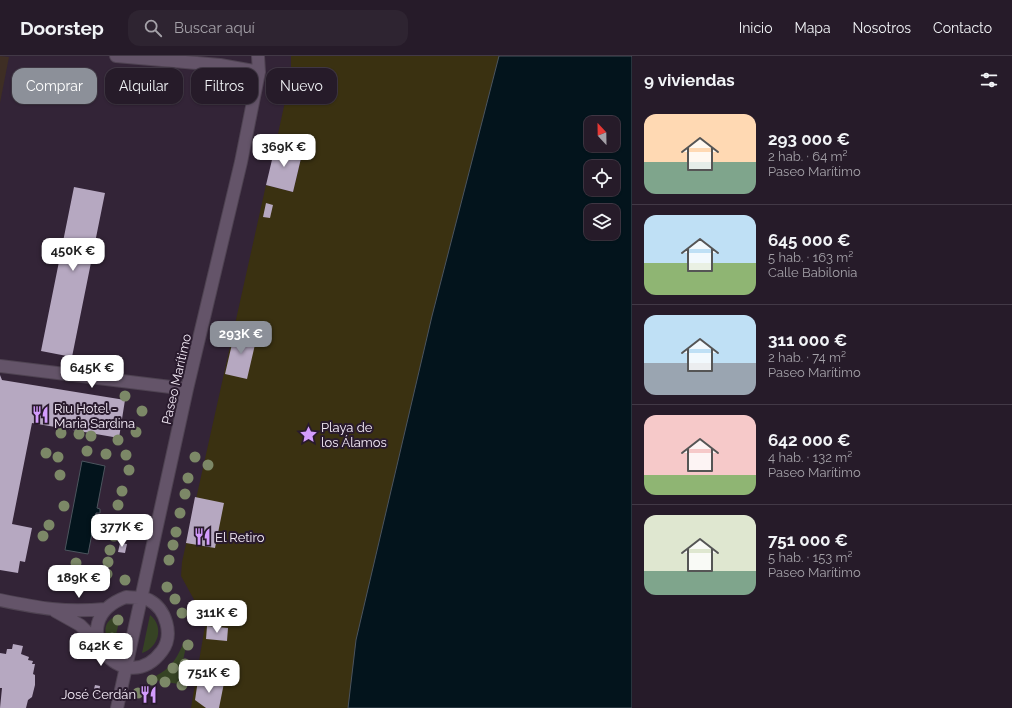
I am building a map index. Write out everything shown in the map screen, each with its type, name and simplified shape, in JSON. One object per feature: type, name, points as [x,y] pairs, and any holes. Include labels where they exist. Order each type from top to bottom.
[{"type":"street","points":[[116,56],[220,65],[259,72]]},
{"type":"street","name":"Paseo Marítimo","points":[[117,708],[187,389],[241,162],[259,72],[258,56]]},
{"type":"street","points":[[0,366],[187,389]]},
{"type":"street","points":[[54,610],[80,625],[98,643],[104,654],[113,662],[125,666],[136,667],[147,664],[156,658],[164,649],[168,627],[164,616],[158,607],[149,600],[126,596],[114,601],[105,609],[99,619],[96,631],[98,643]]},
{"type":"street","points":[[0,600],[54,610],[82,611],[105,609]]},
{"type":"shaded area","points":[[0,56],[9,57],[0,103]]},
{"type":"green space","points":[[121,614],[113,647],[109,642],[106,627],[110,620]]},
{"type":"green space","points":[[150,615],[155,620],[157,625],[158,637],[152,647],[142,653]]},
{"type":"green space","points":[[184,642],[187,642],[178,684],[149,679],[167,669],[171,665]]},
{"type":"sand","name":"Playa de los Álamos","points":[[291,56],[499,56],[432,316],[356,640],[348,708],[191,708],[205,626],[197,605],[181,576],[182,562],[266,185],[293,192],[303,150],[276,143],[284,104],[337,104],[337,68],[291,68]]},
{"type":"water","points":[[499,56],[632,56],[632,708],[348,708],[356,640],[432,316]]},
{"type":"water","points":[[82,461],[105,466],[97,508],[100,509],[100,513],[96,513],[88,554],[65,550]]},
{"type":"building","points":[[276,143],[303,150],[293,192],[266,185]]},
{"type":"building","points":[[74,187],[105,193],[72,357],[41,351]]},
{"type":"building","points":[[266,203],[273,205],[270,218],[263,217]]},
{"type":"building","points":[[235,331],[257,336],[247,379],[225,374]]},
{"type":"building","points":[[0,375],[2,380],[125,400],[119,438],[32,423],[12,524],[32,528],[25,562],[20,561],[18,573],[0,570]]},
{"type":"building","points":[[195,497],[224,503],[215,548],[186,543]]},
{"type":"building","points":[[120,543],[127,544],[125,553],[118,552]]},
{"type":"building","points":[[207,626],[228,628],[227,641],[206,639]]},
{"type":"building","points":[[13,644],[23,646],[21,654],[29,657],[28,660],[33,661],[32,664],[35,664],[33,674],[35,675],[35,685],[32,697],[28,700],[26,708],[0,708],[2,688],[0,688],[0,653],[6,654],[7,649],[12,649]]},
{"type":"building","points":[[198,680],[224,683],[219,708],[206,708],[195,700]]},
{"type":"building","points":[[95,685],[100,686],[99,694],[93,693]]},
{"type":"place","name":"Riu Hotel - Maria Sardina","points":[[41,415]]},
{"type":"place","name":"Playa de los Álamos","points":[[308,434]]},
{"type":"place","name":"El Retiro","points":[[202,537]]},
{"type":"place","name":"José Cerdán","points":[[149,694]]}]
